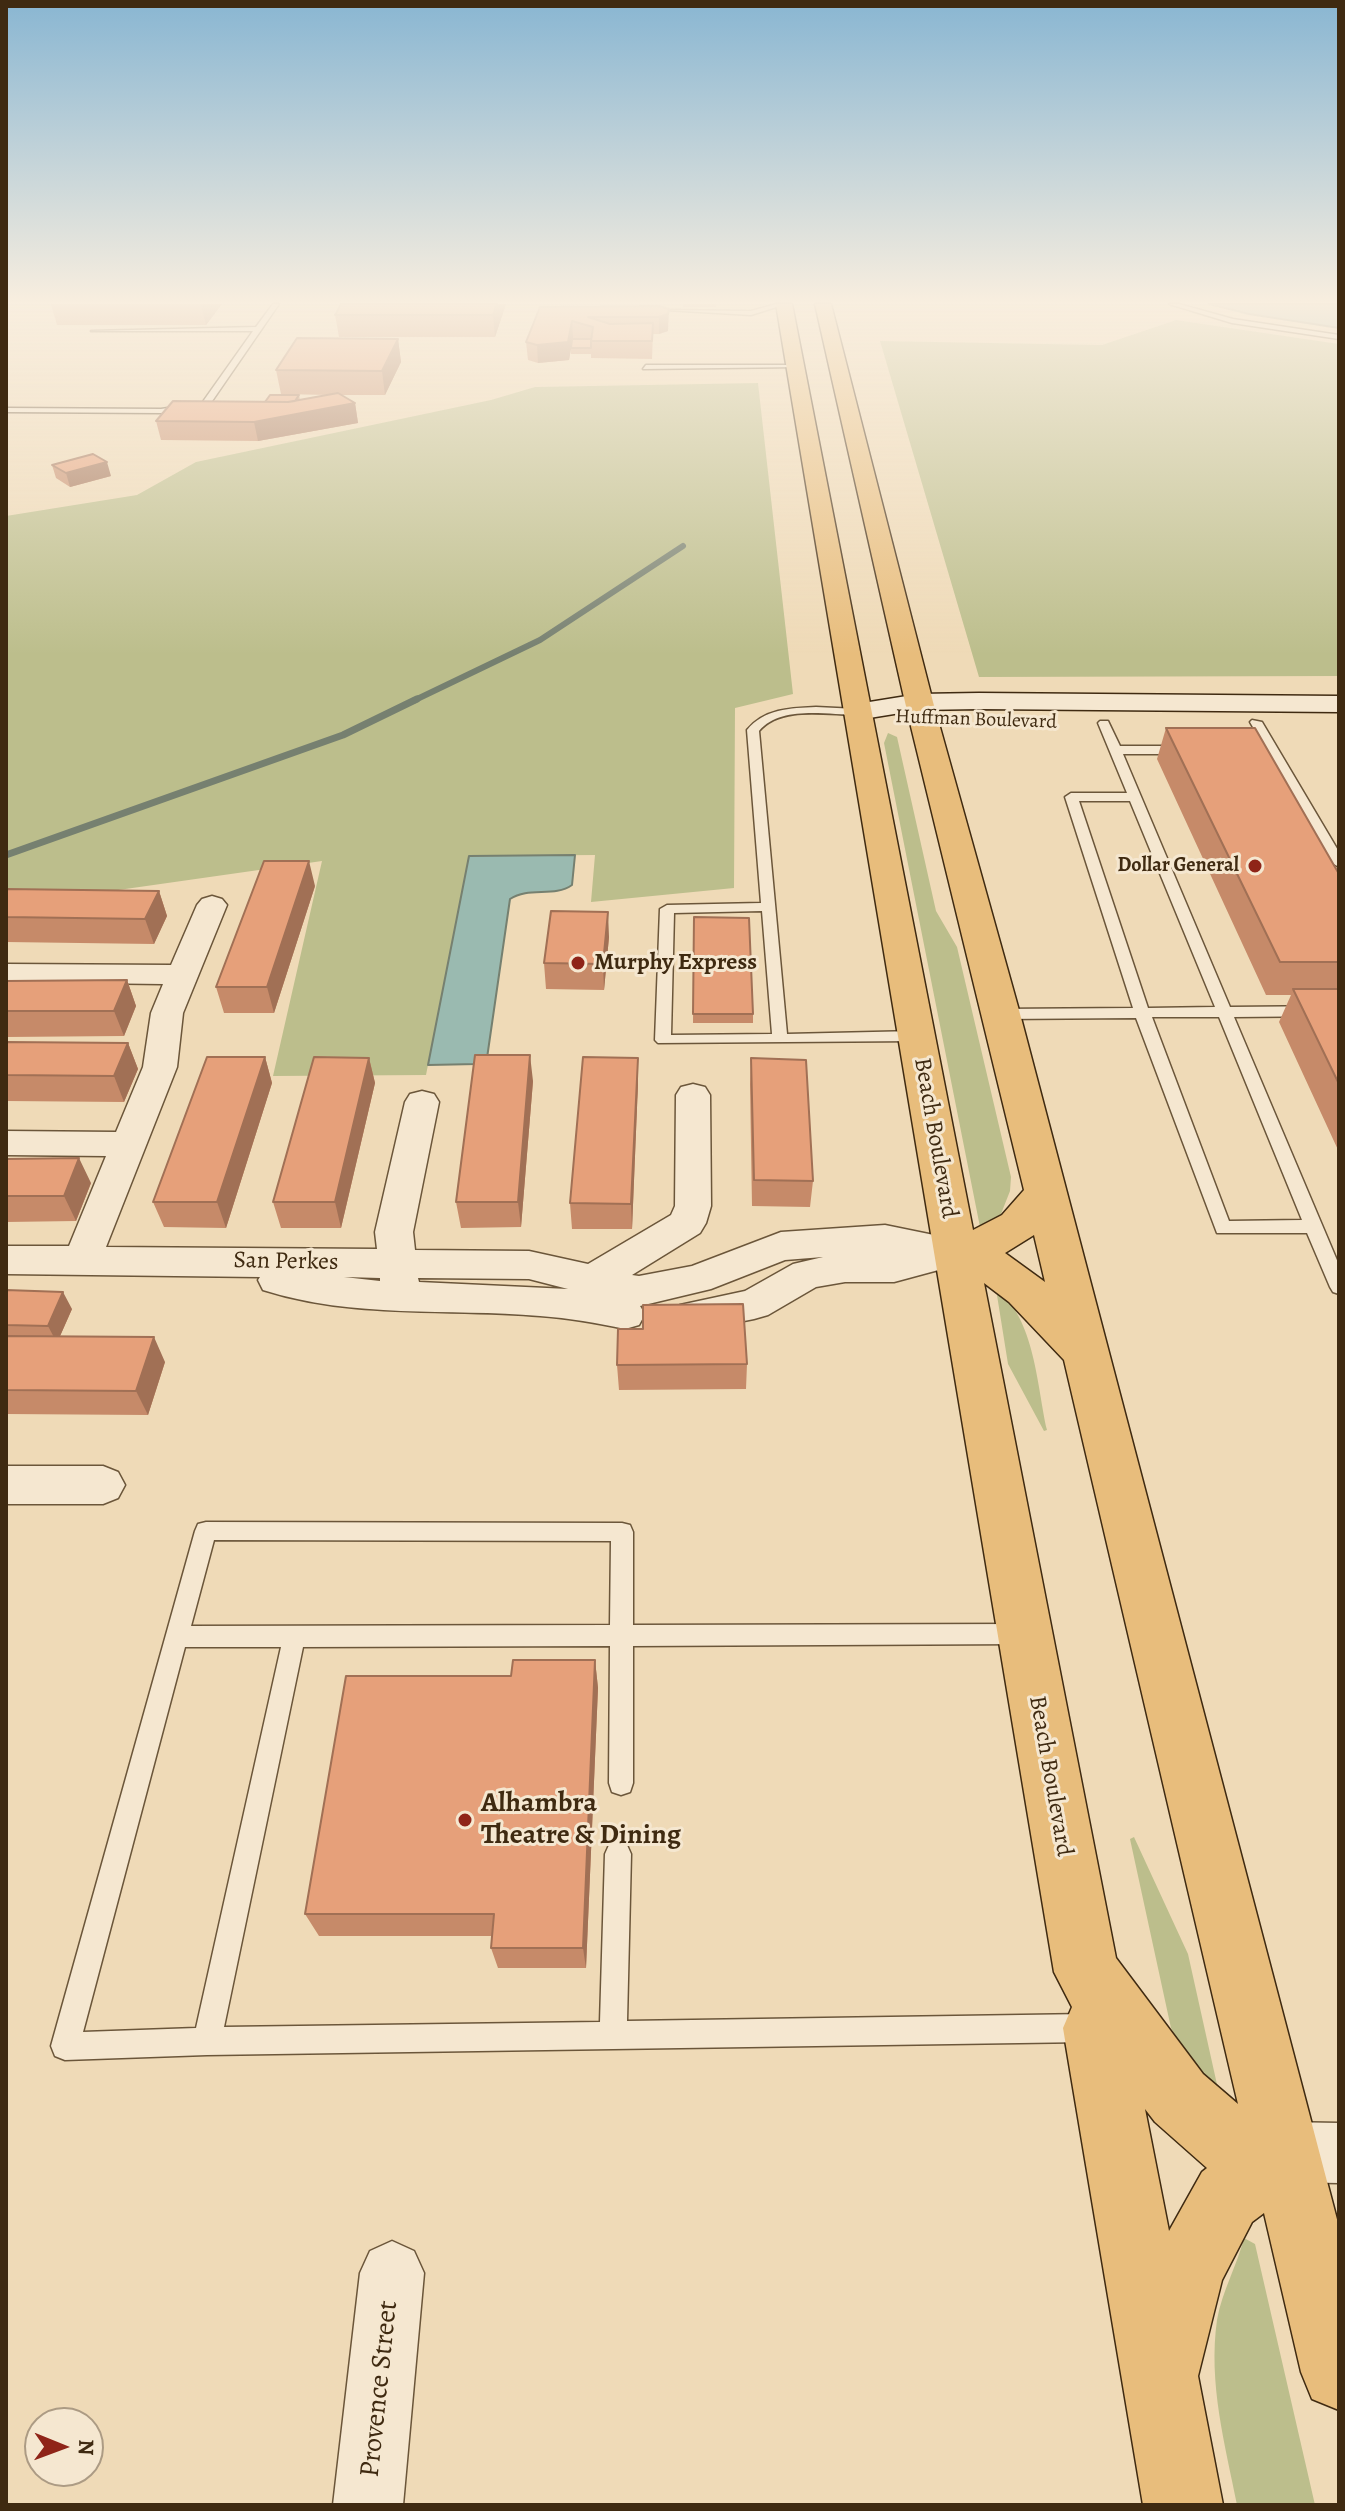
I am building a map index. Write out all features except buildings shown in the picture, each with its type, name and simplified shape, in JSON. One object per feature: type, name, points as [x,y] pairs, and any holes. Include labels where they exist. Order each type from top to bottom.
[{"type":"highway","name":"Beach Boulevard","points":[[823,421],[857,712],[1183,2505]]},
{"type":"highway","points":[[852,421],[921,712],[1001,1014],[1085,1351],[1311,2153],[1339,2372]]},
{"type":"highway","points":[[955,1252],[1000,1240],[1026,1222],[1045,1191]]},
{"type":"highway","points":[[955,1252],[989,1264],[1025,1290],[1085,1351]]},
{"type":"highway","points":[[1091,2000],[1179,2098],[1229,2142],[1311,2153]]},
{"type":"highway","points":[[1160,2382],[1188,2270],[1227,2197],[1311,2153]]},
{"type":"street","name":"Huffman Boulevard","points":[[857,712],[1339,704]]},
{"type":"street","points":[[1257,736],[1252,714],[1257,711],[1339,711]]},
{"type":"street","name":"Huffman Boulevard","points":[[921,712],[1110,737],[1257,736],[1339,722]]},
{"type":"street","points":[[82,1260],[160,1067],[167,1013],[212,905]]},
{"type":"street","points":[[6,973],[181,975]]},
{"type":"street","points":[[585,1292],[687,1223],[693,1206],[693,1095]]},
{"type":"street","points":[[400,1280],[394,1232],[422,1102]]},
{"type":"street","points":[[6,1143],[129,1144]]},
{"type":"street","name":"San Perkes","points":[[6,1260],[214,1262],[297,1285],[400,1280],[529,1297],[585,1292],[625,1314],[703,1316],[754,1304],[807,1274],[845,1268],[894,1268],[955,1252]]},
{"type":"street","points":[[6,1485],[103,1485]]},
{"type":"street","name":"Provence Street","points":[[368,2505],[392,2273]]},
{"type":"lane","points":[[780,1039],[753,730],[768,717],[787,711],[857,712]]},
{"type":"lane","points":[[1257,736],[1273,750]]},
{"type":"lane","points":[[1257,736],[1273,750],[1339,863]]},
{"type":"lane","points":[[1110,737],[1194,750]]},
{"type":"lane","points":[[1110,737],[1339,1287]]},
{"type":"lane","points":[[1135,797],[1071,797],[1142,1012],[1223,1228],[1314,1226]]},
{"type":"lane","points":[[769,907],[667,909],[663,1040],[916,1036]]},
{"type":"lane","points":[[1001,1014],[1339,1011]]},
{"type":"lane","points":[[621,1783],[624,1637],[622,1532],[206,1531],[65,2046],[613,2033],[1091,2000]]},
{"type":"lane","points":[[177,1637],[1025,1634]]},
{"type":"lane","points":[[207,2041],[294,1637]]},
{"type":"lane","points":[[613,2033],[618,1854]]},
{"type":"green space","points":[[390,421],[762,421],[793,694],[735,708],[734,888],[591,902],[595,855],[469,856],[426,1075],[273,1076],[322,861],[6,906],[6,516],[137,495],[196,462]]},
{"type":"green space","points":[[904,421],[1339,421],[1339,676],[979,677]]},
{"type":"green space","points":[[888,733],[897,737],[936,911],[957,947],[1011,1177],[1010,1191],[999,1219],[980,1227],[884,743]]},
{"type":"green space","points":[[996,1289],[1009,1302],[1027,1335],[1047,1430],[1044,1431],[1008,1364]]},
{"type":"green space","points":[[1134,1837],[1188,1954],[1220,2098],[1210,2099],[1171,2028],[1130,1839]]},
{"type":"green space","points":[[1244,2238],[1255,2244],[1315,2505],[1237,2505],[1219,2413],[1215,2344],[1219,2309]]},
{"type":"water","points":[[575,855],[572,885],[557,891],[525,893],[510,899],[487,1058],[477,1064],[428,1065],[469,856]]},
{"type":"waterway","points":[[413,701],[540,640],[683,546]]},
{"type":"waterway","points":[[6,855],[343,735],[417,699]]},
{"type":"place","name":"Dollar General","points":[[1255,866]]},
{"type":"place","name":"Murphy Express","points":[[578,963]]},
{"type":"place","name":"Alhambra Theatre & Dining","points":[[465,1820]]}]
